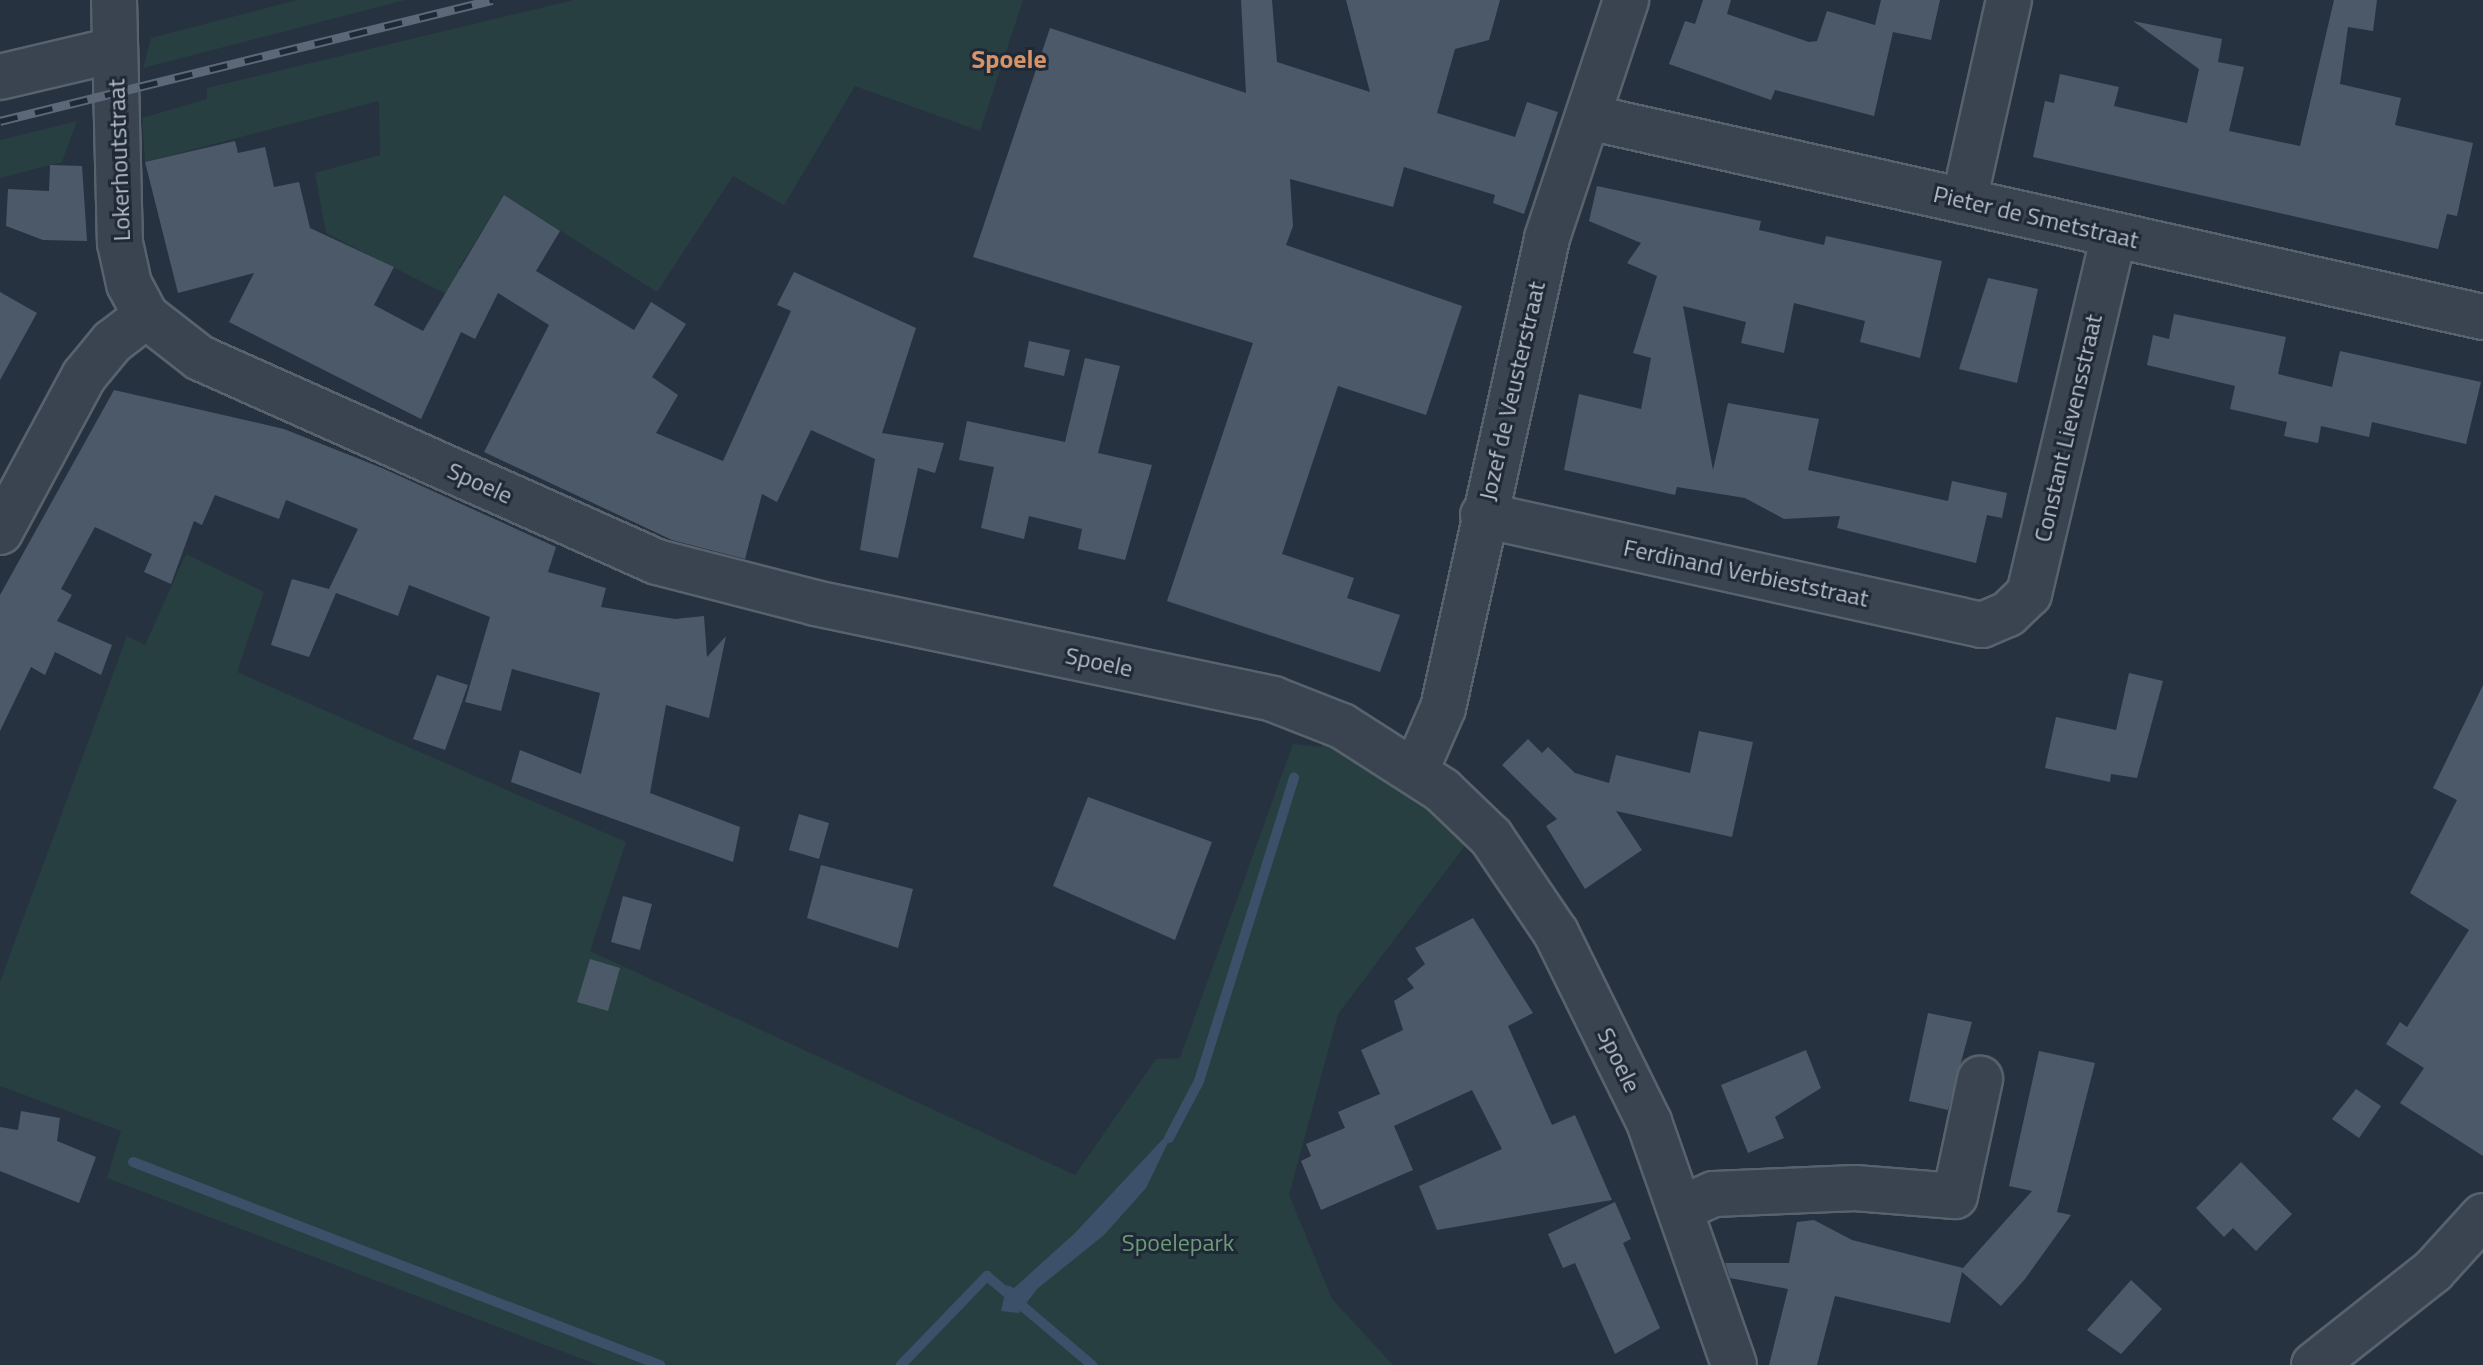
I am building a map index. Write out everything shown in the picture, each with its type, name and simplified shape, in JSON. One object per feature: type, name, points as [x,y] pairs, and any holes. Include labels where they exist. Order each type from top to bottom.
[{"type":"street","name":"Lokerhoutstraat","points":[[114,0],[120,243],[146,316]]},
{"type":"street","points":[[1964,201],[2009,0]]},
{"type":"street","name":"Jozef de Veusterstraat","points":[[1416,770],[1443,708],[1483,515],[1547,238],[1622,5]]},
{"type":"street","points":[[0,77],[114,50]]},
{"type":"street","name":"Pieter de Smetstraat","points":[[1588,117],[2483,317]]},
{"type":"street","name":"Constant Lievensstraat","points":[[2008,614],[2029,594],[2114,235]]},
{"type":"street","points":[[0,532],[84,376],[112,342],[146,316]]},
{"type":"street","name":"Spoele","points":[[146,316],[200,358],[657,562],[1273,699],[1342,726],[1416,770],[1483,829],[1530,890],[1649,1122],[1734,1365]]},
{"type":"street","name":"Ferdinand Verbieststraat","points":[[1483,515],[1982,625],[2008,614]]},
{"type":"street","points":[[1680,1209],[1714,1194],[1855,1188],[1955,1196],[1980,1079]]},
{"type":"street","points":[[2314,1365],[2433,1271],[2483,1216]]},
{"type":"green space","points":[[297,0],[405,0],[143,68],[151,38]]},
{"type":"green space","points":[[574,0],[1023,0],[980,131],[855,86],[784,205],[733,176],[657,292],[504,195],[459,268],[481,282],[468,305],[326,233],[315,173],[380,155],[379,101],[145,162],[142,118],[207,99],[207,88]]},
{"type":"green space","points":[[77,121],[62,162],[0,178],[0,140]]},
{"type":"green space","name":"Spoelepark","points":[[186,554],[264,592],[237,672],[626,842],[590,951],[1075,1175],[1156,1059],[1180,1058],[1293,744],[1322,747],[1326,736],[1401,781],[1467,843],[1338,1014],[1289,1195],[1332,1299],[1393,1365],[598,1365],[107,1178],[121,1131],[0,1086],[0,982],[127,636],[145,645]]},
{"type":"water","points":[[1177,1124],[1146,1188],[1104,1235],[1037,1289],[1019,1313],[1001,1311],[1007,1285],[1014,1288],[1074,1234]]},
{"type":"building","points":[[1241,0],[1272,0],[1277,62],[1370,92],[1346,0],[1500,0],[1489,40],[1455,49],[1437,113],[1515,137],[1527,102],[1558,112],[1524,214],[1493,203],[1495,195],[1404,167],[1393,207],[1290,179],[1293,226],[1286,245],[1462,306],[1426,415],[1338,386],[1282,554],[1354,578],[1347,598],[1400,615],[1380,672],[1167,601],[1253,343],[973,257],[1050,28],[1246,93]]},
{"type":"building","points":[[1703,0],[1731,0],[1727,14],[1809,42],[1817,41],[1827,11],[1875,25],[1881,0],[1940,0],[1931,40],[1893,32],[1874,116],[1775,90],[1771,100],[1669,64],[1685,21],[1695,24]]},
{"type":"building","points":[[2334,0],[2377,0],[2373,31],[2348,27],[2340,84],[2401,98],[2395,125],[2473,143],[2457,216],[2447,214],[2438,249],[2033,157],[2045,101],[2054,103],[2060,74],[2119,87],[2114,106],[2187,123],[2199,69],[2133,21],[2222,39],[2218,62],[2244,67],[2229,131],[2300,146]]},
{"type":"building","points":[[235,141],[238,153],[265,147],[274,187],[299,182],[310,228],[394,267],[374,305],[423,331],[504,195],[560,231],[536,271],[634,330],[651,302],[686,324],[652,377],[678,395],[656,433],[723,461],[791,311],[777,305],[794,272],[916,328],[882,433],[944,443],[935,473],[918,468],[898,558],[860,550],[875,459],[811,430],[777,502],[762,494],[745,559],[672,540],[484,452],[549,325],[498,293],[475,339],[461,332],[421,419],[229,322],[254,273],[178,293],[145,162]]},
{"type":"building","points":[[50,165],[82,166],[87,241],[43,240],[6,226],[8,189],[49,191]]},
{"type":"building","points":[[1597,186],[1761,221],[1759,230],[1824,245],[1826,236],[1942,261],[1920,358],[1860,342],[1865,321],[1794,303],[1784,353],[1741,343],[1746,322],[1683,306],[1713,470],[1728,403],[1819,419],[1808,470],[1948,501],[1952,481],[2007,493],[2002,518],[1987,515],[1976,563],[1837,528],[1840,516],[1784,519],[1745,498],[1677,487],[1675,495],[1564,470],[1579,394],[1641,409],[1651,358],[1633,353],[1657,276],[1627,263],[1641,243],[1589,221]]},
{"type":"building","points":[[1988,278],[2038,289],[2017,383],[1959,369]]},
{"type":"building","points":[[0,292],[37,313],[0,380]]},
{"type":"building","points":[[2174,314],[2286,337],[2278,374],[2332,387],[2340,351],[2481,382],[2466,444],[2372,422],[2369,437],[2321,426],[2318,443],[2284,436],[2287,422],[2230,409],[2235,386],[2147,365],[2153,335],[2169,339]]},
{"type":"building","points":[[1029,341],[1070,350],[1064,376],[1024,367]]},
{"type":"building","points":[[1085,358],[1120,366],[1098,453],[1152,465],[1125,560],[1078,549],[1082,529],[1029,516],[1024,539],[981,528],[994,467],[959,460],[967,421],[1065,442]]},
{"type":"building","points":[[114,390],[284,429],[382,468],[556,547],[548,572],[606,588],[601,607],[675,619],[704,616],[707,657],[726,636],[709,718],[666,705],[650,793],[740,827],[733,862],[511,782],[520,750],[581,774],[600,693],[512,669],[501,711],[465,702],[490,617],[409,585],[398,616],[336,593],[309,657],[271,645],[292,579],[329,589],[358,529],[286,500],[279,519],[215,495],[202,525],[194,521],[171,584],[144,572],[152,554],[95,527],[61,589],[72,595],[57,621],[112,645],[101,675],[55,652],[45,675],[31,667],[0,731],[0,595]]},
{"type":"building","points":[[2129,673],[2163,681],[2137,778],[2111,774],[2110,782],[2045,768],[2056,717],[2116,730]]},
{"type":"building","points":[[437,675],[468,685],[445,750],[413,739]]},
{"type":"building","points":[[2483,685],[2483,1156],[2400,1103],[2424,1068],[2386,1044],[2400,1022],[2407,1027],[2469,930],[2410,893],[2457,800],[2433,788]]},
{"type":"building","points":[[1699,731],[1753,742],[1732,837],[1616,811],[1642,850],[1585,889],[1546,826],[1557,819],[1502,765],[1528,739],[1542,753],[1548,747],[1575,773],[1609,783],[1616,755],[1690,773]]},
{"type":"building","points":[[1088,797],[1212,842],[1175,940],[1053,886]]},
{"type":"building","points":[[799,814],[829,823],[819,859],[789,850]]},
{"type":"building","points":[[821,865],[913,889],[898,948],[807,918]]},
{"type":"building","points":[[623,896],[652,904],[640,950],[611,942]]},
{"type":"building","points":[[1473,918],[1533,1013],[1508,1026],[1552,1125],[1575,1115],[1612,1200],[1437,1230],[1419,1186],[1502,1149],[1472,1090],[1394,1126],[1413,1170],[1321,1210],[1301,1161],[1311,1156],[1306,1144],[1345,1128],[1338,1112],[1380,1094],[1361,1050],[1403,1030],[1394,1001],[1414,988],[1407,979],[1425,964],[1415,948]]},
{"type":"building","points":[[590,959],[620,968],[608,1011],[577,1002]]},
{"type":"building","points":[[1928,1013],[1972,1022],[1948,1110],[1909,1101]]},
{"type":"building","points":[[1806,1050],[1821,1088],[1775,1117],[1784,1138],[1748,1153],[1721,1085]]},
{"type":"building","points":[[2039,1051],[2095,1063],[2057,1212],[2071,1215],[2025,1279],[2001,1306],[1962,1272],[1950,1323],[1835,1296],[1817,1365],[1769,1365],[1788,1289],[1730,1278],[1725,1263],[1789,1263],[1797,1222],[1814,1220],[1852,1240],[1963,1268],[2032,1191],[2009,1186]]},
{"type":"building","points":[[2356,1089],[2381,1106],[2359,1138],[2332,1119]]},
{"type":"building","points":[[21,1111],[60,1118],[57,1141],[96,1157],[79,1203],[0,1171],[0,1127],[18,1130]]},
{"type":"building","points":[[2241,1162],[2292,1214],[2256,1251],[2233,1228],[2224,1237],[2196,1208]]},
{"type":"building","points":[[1615,1202],[1631,1239],[1623,1243],[1660,1328],[1615,1354],[1575,1263],[1563,1268],[1548,1234]]},
{"type":"building","points":[[2131,1280],[2162,1309],[2121,1354],[2087,1330]]},
{"type":"waterway","points":[[1169,1138],[1199,1081],[1294,777]]},
{"type":"waterway","points":[[133,1162],[660,1365]]},
{"type":"waterway","points":[[901,1365],[987,1276],[1092,1365]]},
{"type":"railway","points":[[0,121],[492,0]]},
{"type":"district","name":"Spoele","points":[[1009,59]]}]
